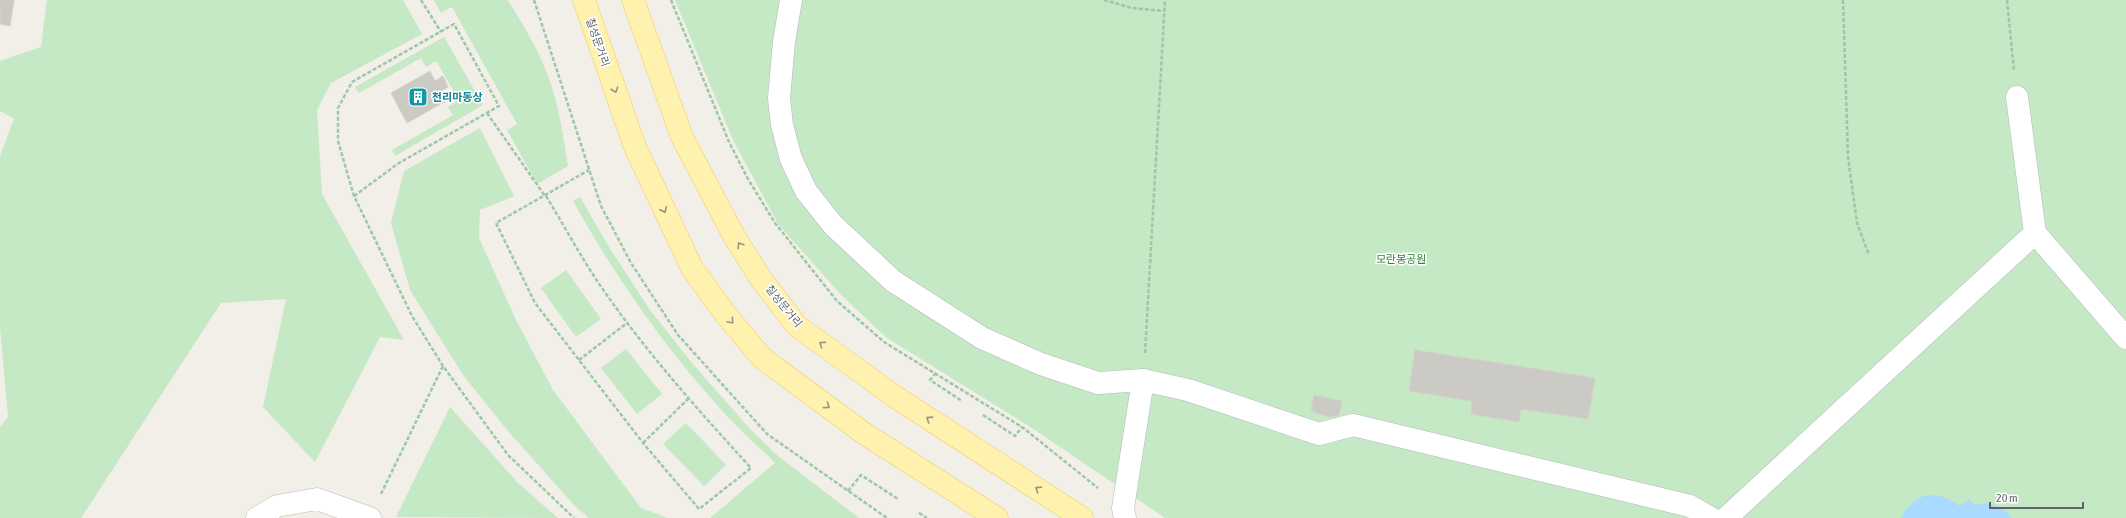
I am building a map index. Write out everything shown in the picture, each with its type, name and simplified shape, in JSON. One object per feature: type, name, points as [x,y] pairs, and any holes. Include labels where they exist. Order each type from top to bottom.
[{"type":"main road","name":"칠성문거리","points":[[584,0],[635,147],[692,268],[723,311],[762,358],[865,434],[997,518]]},
{"type":"main road","name":"칠성문거리","points":[[634,0],[682,136],[734,236],[761,279],[797,326],[894,396],[1082,518]]},
{"type":"lane","points":[[791,0],[784,42],[779,98],[782,125],[791,159],[806,191],[833,225],[893,281],[982,338],[1041,364],[1098,383],[1143,380],[1188,390],[1319,434],[1353,425],[1690,506],[1711,518]]},
{"type":"lane","points":[[2017,97],[2035,233],[2126,338]]},
{"type":"lane","points":[[1726,518],[2035,233]]},
{"type":"lane","points":[[1125,518],[1123,508],[1143,380]]},
{"type":"lane","points":[[257,518],[277,506],[317,499],[369,518]]},
{"type":"path","points":[[421,0],[441,32]]},
{"type":"path","points":[[1104,0],[1132,8],[1164,11]]},
{"type":"path","points":[[1143,380],[1165,0]]},
{"type":"path","points":[[1843,0],[1848,157],[1857,224],[1869,255]]},
{"type":"path","points":[[2007,0],[2017,97]]},
{"type":"path","points":[[354,196],[399,163],[499,106],[454,24],[352,82],[338,108],[338,141],[354,196],[412,316],[443,366],[508,455],[574,518]]},
{"type":"path","points":[[487,113],[545,196],[603,290],[627,323],[688,399],[751,468],[699,509],[643,443],[535,303],[496,223],[545,196],[589,170]]},
{"type":"path","points":[[579,360],[627,323]]},
{"type":"path","points":[[369,518],[443,366]]},
{"type":"path","points":[[936,372],[930,380],[962,401]]},
{"type":"path","points":[[643,443],[688,399]]},
{"type":"path","points":[[983,415],[1015,436],[1022,427]]},
{"type":"path","points":[[848,490],[861,475],[898,499]]},
{"type":"path","points":[[919,513],[927,518]]},
{"type":"green space","points":[[47,0],[403,0],[422,34],[331,83],[317,110],[322,194],[404,340],[380,337],[315,462],[263,407],[286,299],[221,303],[81,518],[0,518],[0,427],[8,417],[0,327],[0,156],[14,119],[0,111],[0,61],[41,47]]},
{"type":"green space","points":[[434,0],[507,0],[509,2],[535,47],[552,87],[558,109],[568,166],[537,184],[507,130],[517,124],[452,7],[441,13]]},
{"type":"green space","name":"모란봉공원","points":[[675,0],[2126,0],[2126,518],[1165,518],[1032,428],[887,338],[843,297],[778,224],[733,140]]},
{"type":"green space","points":[[444,37],[483,105],[395,156],[392,150],[453,115],[448,107],[459,100],[436,61],[426,67],[421,58],[359,93],[355,87]]},
{"type":"green space","points":[[480,128],[514,196],[480,210],[479,238],[516,320],[553,390],[641,508],[668,518],[589,518],[575,506],[508,431],[463,375],[410,290],[391,223],[404,171]]},
{"type":"green space","points":[[580,197],[609,247],[650,310],[692,363],[751,430],[778,456],[859,518],[710,518],[775,463],[733,422],[705,391],[643,313],[589,230],[573,201]]},
{"type":"green space","points":[[566,270],[601,319],[576,337],[541,288]]},
{"type":"green space","points":[[626,349],[662,394],[637,414],[601,368]]},
{"type":"green space","points":[[450,407],[518,483],[558,518],[396,517]]},
{"type":"green space","points":[[686,423],[726,465],[704,486],[663,444]]},
{"type":"water","points":[[1926,495],[1944,498],[1960,506],[1969,499],[1975,505],[1991,504],[2004,510],[2012,518],[1901,518],[1911,504]]},
{"type":"building","points":[[0,0],[14,0],[10,26],[0,24]]},
{"type":"building","name":"천리마동상","points":[[430,71],[435,81],[443,76],[448,87],[441,91],[446,101],[407,123],[391,93]]},
{"type":"building","points":[[1415,350],[1595,378],[1588,419],[1521,409],[1519,422],[1471,414],[1472,401],[1409,391]]},
{"type":"building","points":[[1314,395],[1342,401],[1339,415],[1330,417],[1311,410]]},
{"type":"place","name":"천리마동상","points":[[418,97]]}]
